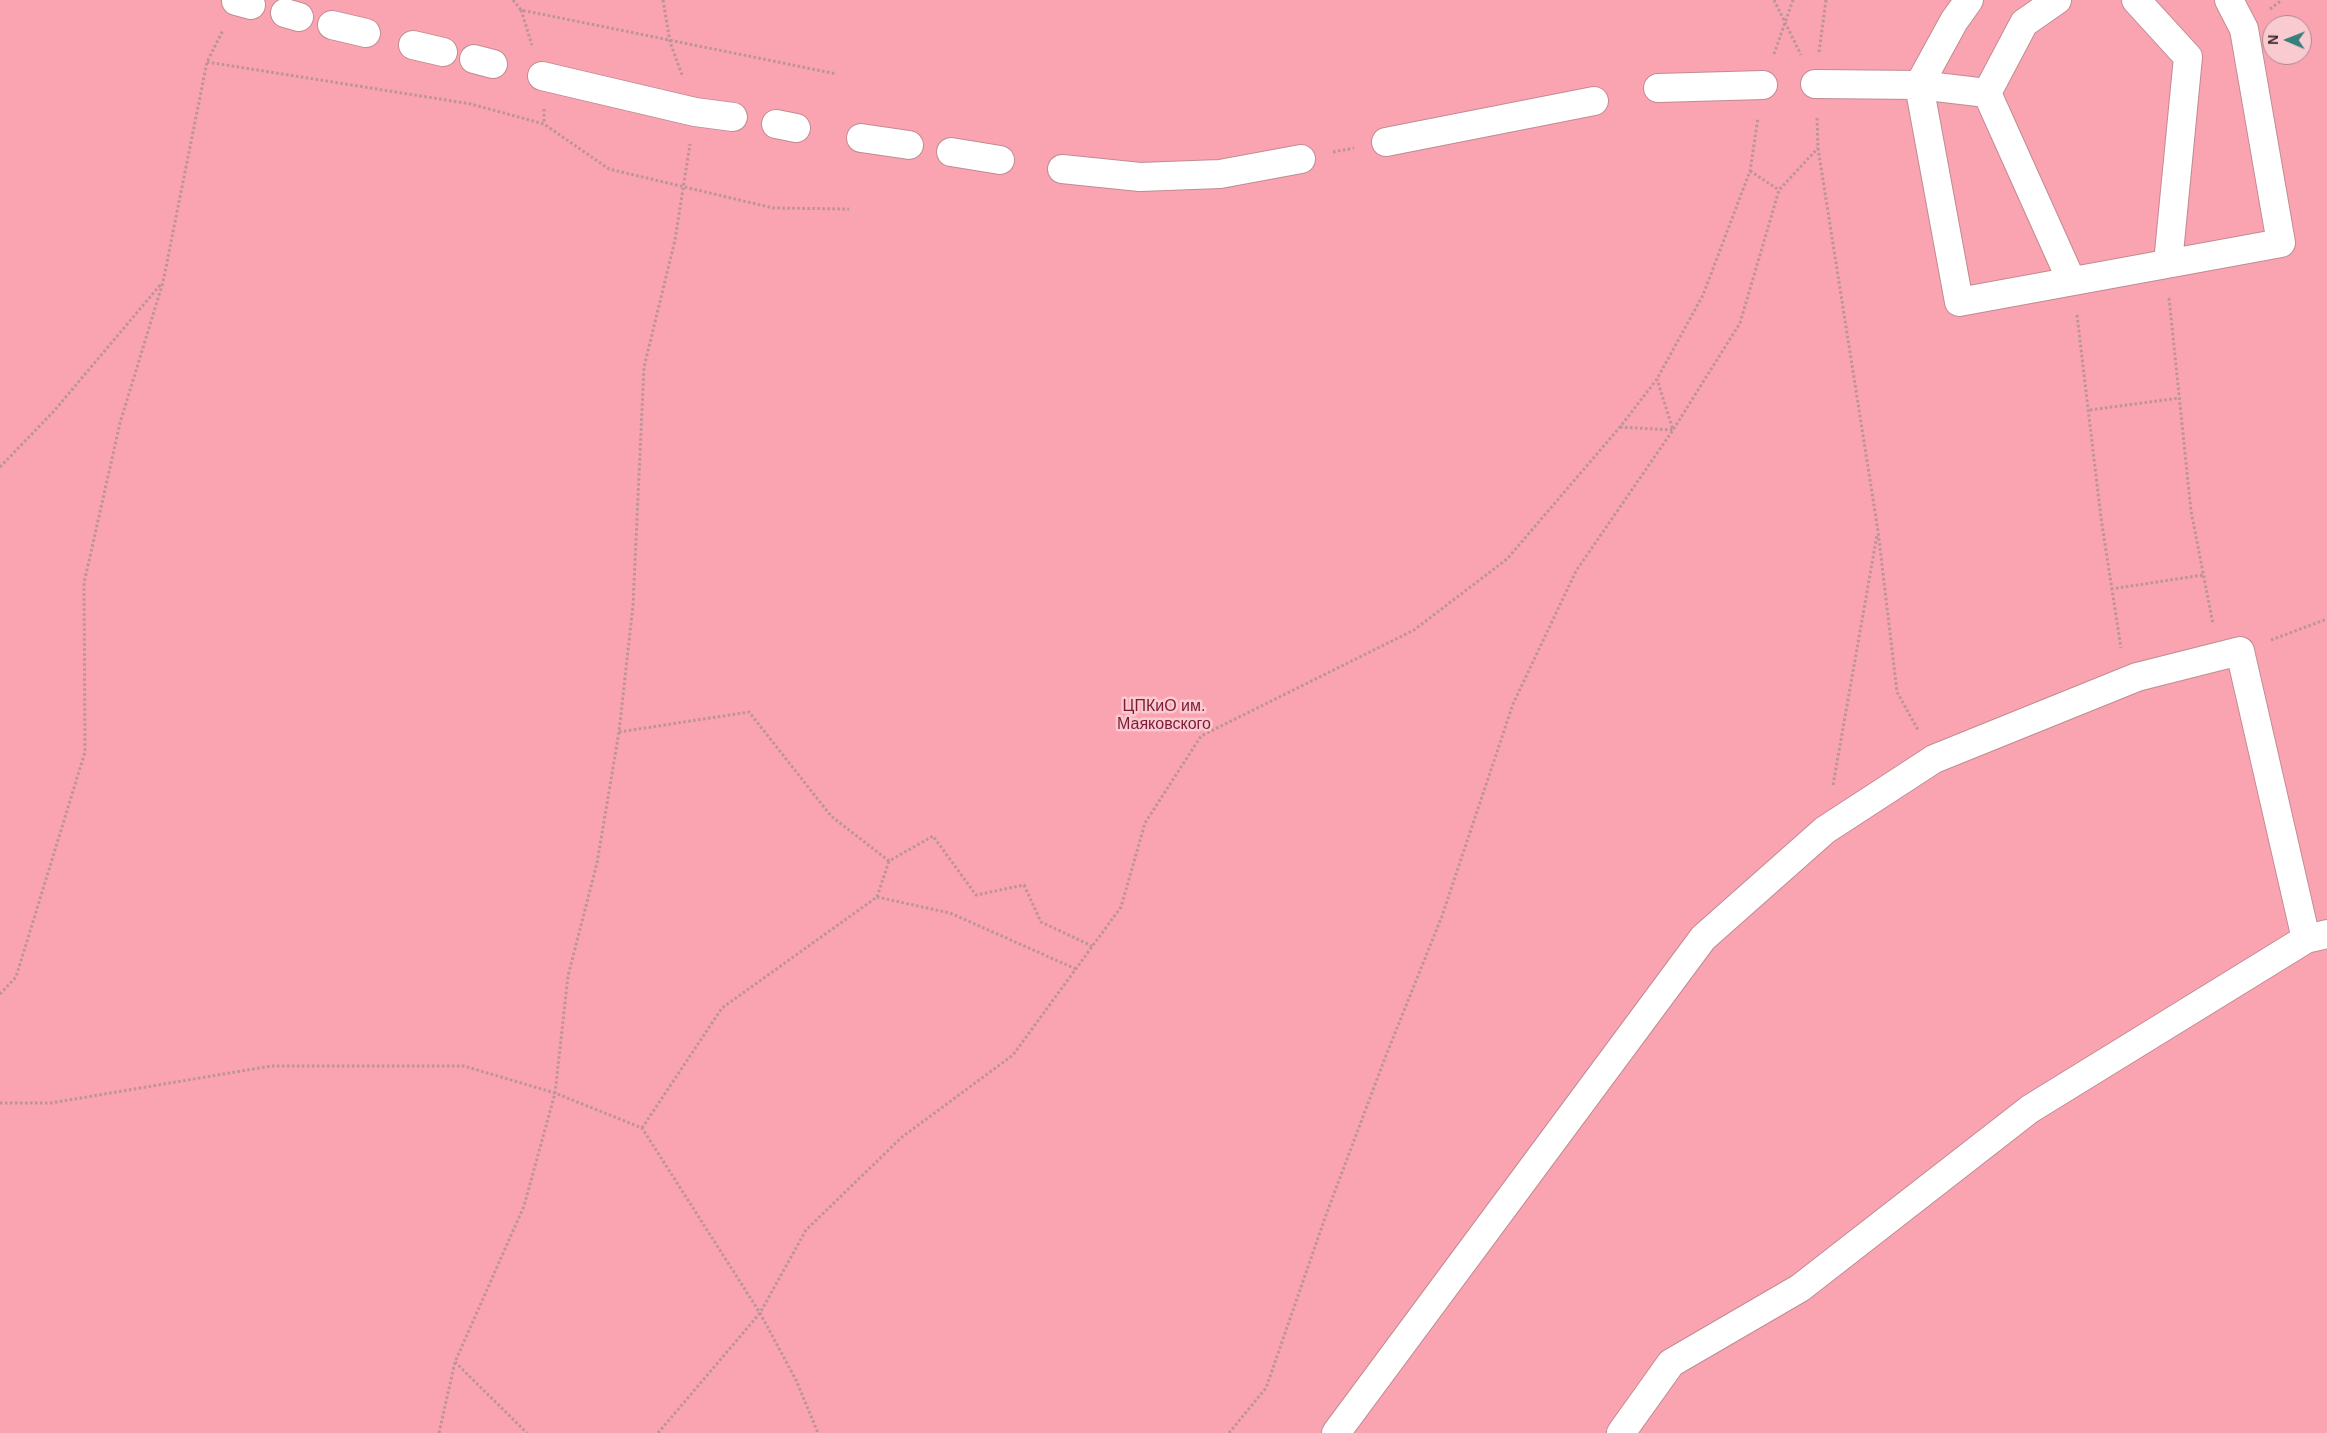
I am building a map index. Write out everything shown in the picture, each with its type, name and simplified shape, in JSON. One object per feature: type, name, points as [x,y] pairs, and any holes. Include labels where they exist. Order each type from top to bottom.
[{"type":"street","points":[[1969,0],[1954,22],[1919,85],[1959,302],[2282,242],[2244,29],[2229,0]]},
{"type":"street","points":[[1987,93],[2024,23],[2057,0]]},
{"type":"street","points":[[2136,0],[2188,57],[2168,263]]},
{"type":"street","points":[[332,24],[366,33]]},
{"type":"street","points":[[413,45],[443,52]]},
{"type":"street","points":[[542,76],[695,112],[733,117]]},
{"type":"street","points":[[1815,84],[1919,85],[1987,93]]},
{"type":"street","points":[[1658,88],[1763,85]]},
{"type":"street","points":[[1987,93],[2072,280]]},
{"type":"street","points":[[1386,142],[1594,101]]},
{"type":"street","points":[[861,138],[908,145]]},
{"type":"street","points":[[951,152],[1000,160]]},
{"type":"street","points":[[1062,170],[1140,177],[1220,174],[1301,159]]},
{"type":"street","points":[[1336,1433],[1703,938],[1825,830],[1934,759],[2137,677],[2240,651],[2316,936],[2030,1109],[1800,1288],[1671,1363],[1621,1433]]},
{"type":"path","points":[[513,0],[521,10],[670,42],[837,74]]},
{"type":"path","points":[[439,1433],[455,1362],[524,1206],[555,1093],[568,976],[597,863],[619,732],[633,605],[644,367],[675,240],[695,112],[670,42],[663,0]]},
{"type":"path","points":[[1774,0],[1815,84]]},
{"type":"path","points":[[658,1433],[760,1313],[806,1230],[902,1137],[1013,1055],[1121,907],[1144,823],[1201,736],[1414,630],[1507,559],[1620,427],[1657,380],[1704,295],[1750,171],[1763,85],[1793,0]]},
{"type":"path","points":[[0,994],[16,977],[85,752],[84,583],[120,423],[163,282],[208,62],[244,3]]},
{"type":"path","points":[[208,62],[471,104],[544,124],[609,169],[684,185],[773,208],[849,209]]},
{"type":"path","points":[[1301,159],[1386,142]]},
{"type":"path","points":[[1229,1433],[1266,1388],[1326,1215],[1385,1058],[1442,916],[1513,704],[1576,571],[1673,430],[1740,323],[1779,190],[1818,148],[1878,530],[1897,692],[1934,759]]},
{"type":"path","points":[[1750,171],[1779,190]]},
{"type":"path","points":[[0,467],[54,411],[163,282]]},
{"type":"path","points":[[2170,305],[2191,511],[2211,612]]},
{"type":"path","points":[[2078,318],[2111,590],[2118,626]]},
{"type":"path","points":[[1657,380],[1673,430]]},
{"type":"path","points":[[2090,410],[2179,398]]},
{"type":"path","points":[[1620,427],[1673,430]]},
{"type":"path","points":[[1825,830],[1878,530]]},
{"type":"path","points":[[2111,590],[2203,575]]},
{"type":"path","points":[[2240,651],[2327,619]]},
{"type":"path","points":[[619,732],[749,712],[831,816],[889,861]]},
{"type":"path","points":[[642,1128],[722,1008],[877,897],[889,861],[933,836],[976,895],[1024,885],[1041,922],[1092,946]]},
{"type":"path","points":[[877,897],[950,913],[1076,969]]},
{"type":"path","points":[[0,1103],[51,1103],[271,1066],[464,1066],[555,1093],[642,1128],[760,1313],[796,1380],[818,1433]]},
{"type":"path","points":[[455,1362],[527,1433]]},
{"type":"green space","name":"ЦПКиО им. Маяковского","points":[[0,0],[2327,0],[2327,1433],[0,1433]]}]
